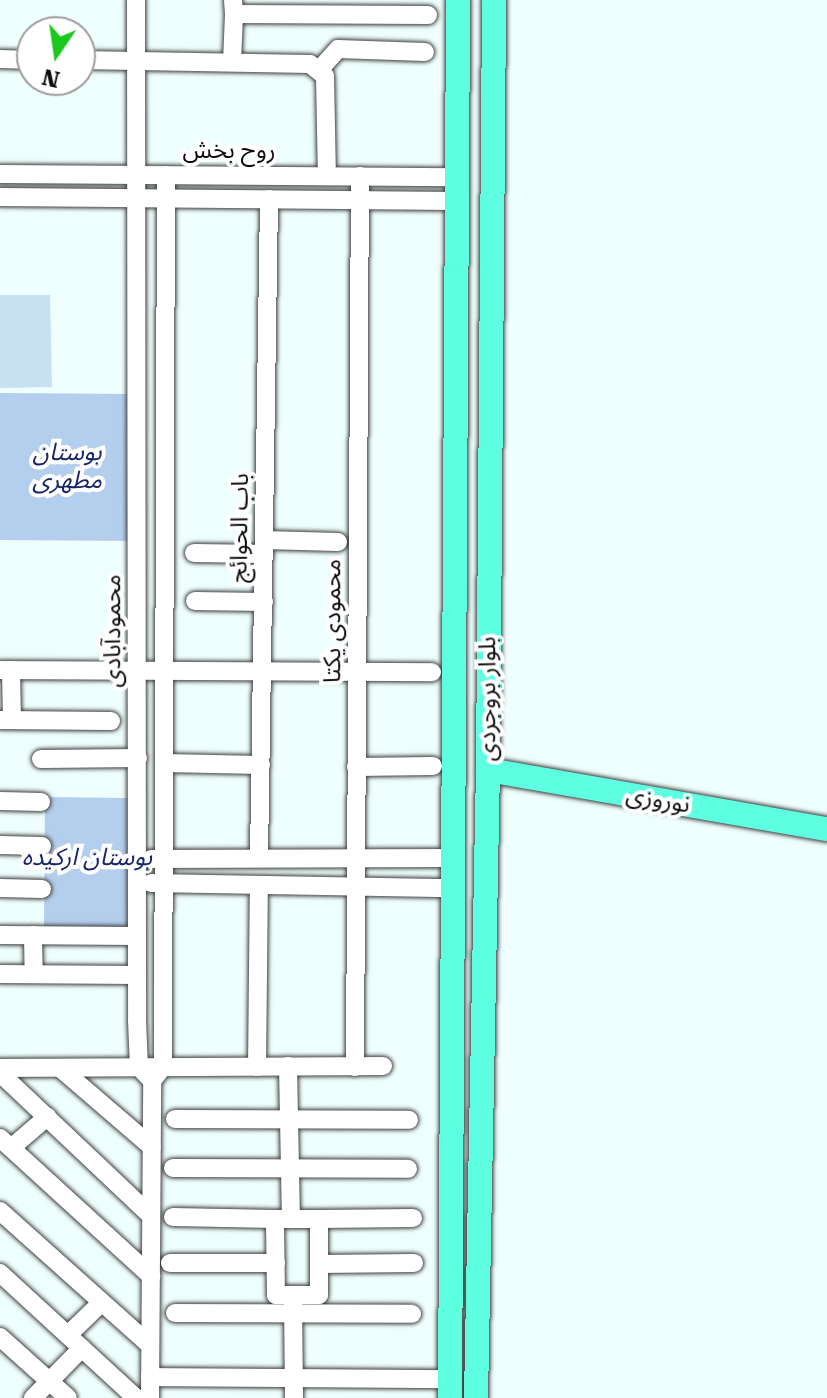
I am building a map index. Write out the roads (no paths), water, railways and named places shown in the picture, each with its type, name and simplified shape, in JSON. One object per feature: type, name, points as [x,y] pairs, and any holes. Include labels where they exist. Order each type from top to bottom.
[{"type":"main road","name":"بلوار بروجردی","points":[[450,1388],[458,0]]},
{"type":"main road","name":"بلوار بروجردی","points":[[476,1398],[488,770],[494,0]]},
{"type":"main road","name":"نوروزی","points":[[488,770],[827,829]]},
{"type":"street","name":"محمودآبادی","points":[[136,0],[137,975],[151,1072]]},
{"type":"street","points":[[232,62],[233,7],[358,8],[428,15]]},
{"type":"street","points":[[320,69],[338,49],[425,52]]},
{"type":"street","points":[[96,60],[310,64],[320,69],[325,76],[327,176]]},
{"type":"street","name":"روح بخش","points":[[0,174],[360,176],[457,189]]},
{"type":"street","name":"محمودآبادی","points":[[150,1398],[151,1072],[164,883],[166,175]]},
{"type":"street","name":"محمودی یکتا","points":[[355,1067],[360,176]]},
{"type":"street","name":"روح بخش","points":[[0,197],[359,200],[457,189]]},
{"type":"street","name":"باب الحوائج","points":[[259,858],[269,199]]},
{"type":"street","points":[[194,553],[338,542]]},
{"type":"street","points":[[195,601],[264,602]]},
{"type":"street","points":[[111,721],[6,720],[6,670],[432,672]]},
{"type":"street","points":[[41,759],[138,758]]},
{"type":"street","points":[[164,763],[261,765]]},
{"type":"street","points":[[356,767],[433,766]]},
{"type":"street","points":[[0,801],[41,802]]},
{"type":"street","points":[[0,845],[42,846]]},
{"type":"street","points":[[138,859],[452,858]]},
{"type":"street","points":[[138,883],[452,888]]},
{"type":"street","points":[[257,1067],[259,885]]},
{"type":"street","points":[[0,888],[42,889]]},
{"type":"street","points":[[0,935],[137,936]]},
{"type":"street","points":[[33,935],[34,974]]},
{"type":"street","points":[[0,974],[137,975]]},
{"type":"street","points":[[288,1066],[290,1167],[276,1263],[276,1295],[293,1304],[319,1295],[319,1219]]},
{"type":"street","points":[[0,1070],[60,1068],[151,1072],[288,1066],[383,1066]]},
{"type":"street","points":[[60,1068],[152,1147]]},
{"type":"street","points":[[0,1070],[151,1216]]},
{"type":"street","points":[[47,1117],[6,1143],[151,1276]]},
{"type":"street","points":[[175,1119],[409,1120]]},
{"type":"street","points":[[173,1168],[408,1169]]},
{"type":"street","points":[[0,1211],[150,1345]]},
{"type":"street","points":[[173,1217],[413,1218]]},
{"type":"street","points":[[170,1263],[276,1263]]},
{"type":"street","points":[[319,1264],[414,1263]]},
{"type":"street","points":[[0,1273],[136,1398]]},
{"type":"street","points":[[33,1398],[50,1382],[102,1302]]},
{"type":"street","points":[[293,1304],[294,1398]]},
{"type":"street","points":[[175,1313],[293,1304],[412,1314]]},
{"type":"street","points":[[0,1337],[68,1398]]},
{"type":"street","points":[[150,1377],[294,1378],[450,1388]]},
{"type":"park label","name":"بوستان مطهری","points":[[67,467]]},
{"type":"park label","name":"بوستان ارکیده","points":[[87,858]]}]
